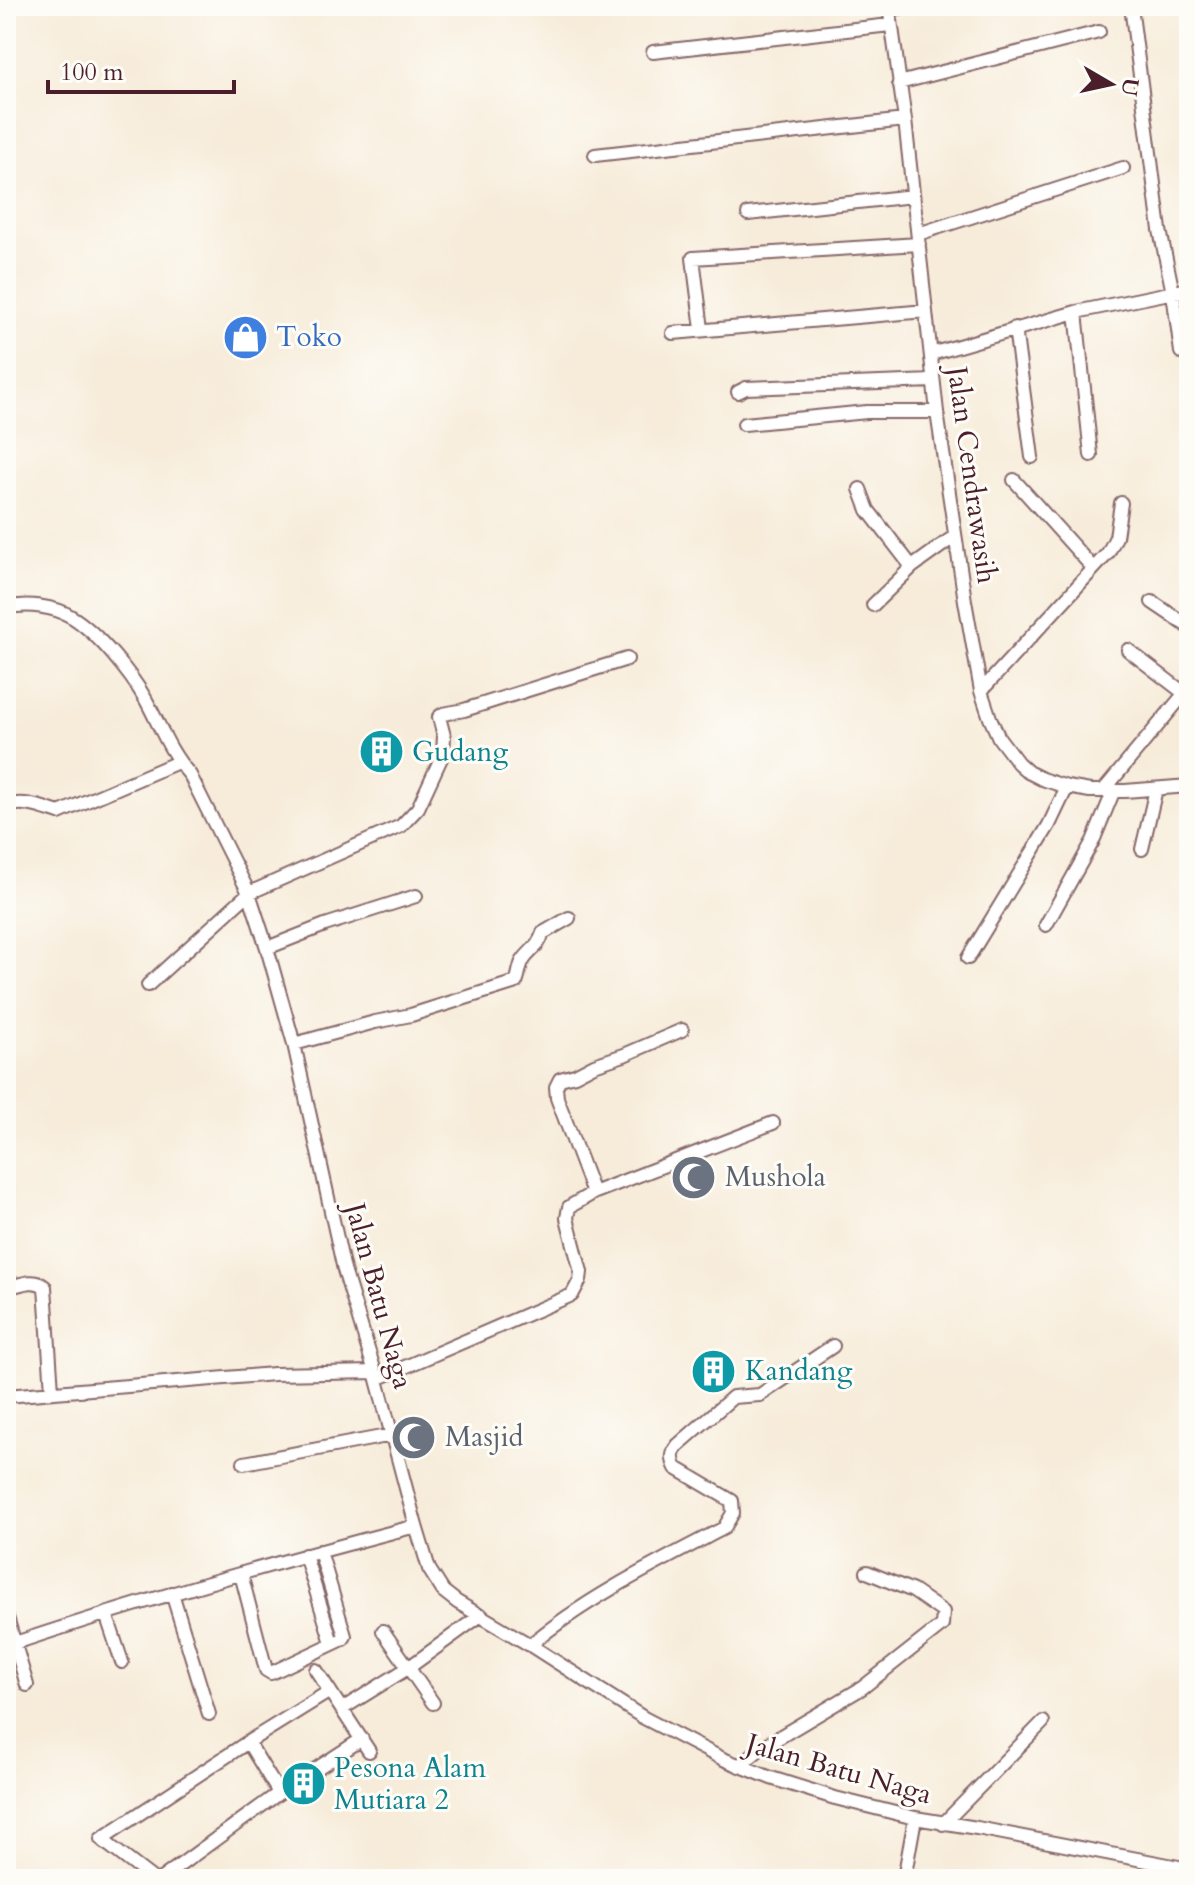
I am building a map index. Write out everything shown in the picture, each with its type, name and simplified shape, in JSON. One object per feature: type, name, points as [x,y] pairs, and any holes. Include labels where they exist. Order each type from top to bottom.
[{"type":"street","points":[[889,8],[909,6]]},
{"type":"street","points":[[1131,6],[1160,230],[1181,352]]},
{"type":"street","name":"Jalan Cendrawasih","points":[[889,8],[905,120],[933,381],[955,536],[981,691],[999,738],[1028,772],[1067,787],[1090,791],[1189,786]]},
{"type":"street","points":[[653,52],[890,25]]},
{"type":"street","points":[[899,83],[1099,32]]},
{"type":"street","points":[[595,155],[905,120]]},
{"type":"street","points":[[702,329],[693,258],[918,239],[1123,168]]},
{"type":"street","points":[[748,214],[913,196]]},
{"type":"street","points":[[931,354],[1076,312],[1189,289]]},
{"type":"street","points":[[673,333],[926,311]]},
{"type":"street","points":[[1076,312],[1091,455]]},
{"type":"street","points":[[1015,328],[1032,457]]},
{"type":"street","points":[[738,392],[746,388],[933,381]]},
{"type":"street","points":[[744,424],[867,412],[937,412]]},
{"type":"street","points":[[1014,480],[1093,568]]},
{"type":"street","points":[[860,489],[868,510],[912,567]]},
{"type":"street","points":[[981,691],[1108,553],[1114,542],[1121,503]]},
{"type":"street","points":[[873,605],[912,567],[955,536]]},
{"type":"street","points":[[1152,602],[1189,627]]},
{"type":"street","name":"Jalan Batu Naga","points":[[6,608],[32,606],[73,618],[93,634],[124,668],[145,698],[178,762],[190,775],[249,893],[294,1044],[344,1270],[429,1569],[443,1591],[644,1718],[739,1766],[771,1778],[915,1818],[1189,1869]]},
{"type":"street","points":[[1046,925],[1093,841],[1109,790],[1187,690],[1128,650]]},
{"type":"street","points":[[148,985],[249,893],[401,826],[418,808],[443,754],[444,736],[439,717],[443,714],[627,659]]},
{"type":"street","points":[[6,807],[13,804],[39,806],[59,813],[178,762]]},
{"type":"street","points":[[968,958],[1049,825],[1067,787]]},
{"type":"street","points":[[1142,849],[1156,789]]},
{"type":"street","points":[[267,948],[325,925],[416,896]]},
{"type":"street","points":[[294,1044],[411,1015],[516,982],[522,962],[539,945],[543,933],[569,918]]},
{"type":"street","points":[[593,1193],[557,1098],[556,1087],[560,1079],[682,1030]]},
{"type":"street","points":[[6,1396],[274,1374],[376,1376],[572,1295],[581,1272],[567,1218],[569,1207],[593,1193],[773,1123]]},
{"type":"street","points":[[6,1288],[34,1282],[45,1287],[52,1391]]},
{"type":"street","points":[[530,1645],[578,1610],[724,1528],[733,1513],[732,1501],[676,1468],[672,1457],[674,1451],[733,1397],[760,1395],[833,1346]]},
{"type":"street","points":[[244,1463],[392,1435]]},
{"type":"street","points":[[15,1643],[172,1593],[416,1526]]},
{"type":"street","points":[[241,1574],[267,1672],[272,1673],[343,1639],[345,1635],[320,1551]]},
{"type":"street","points":[[305,1555],[332,1643]]},
{"type":"street","points":[[739,1766],[761,1748],[862,1688],[942,1625],[943,1612],[913,1591],[867,1572]]},
{"type":"street","points":[[172,1593],[209,1714]]},
{"type":"street","points":[[6,1614],[27,1685]]},
{"type":"street","points":[[106,1614],[122,1662]]},
{"type":"street","points":[[342,1709],[408,1668],[481,1615]]},
{"type":"street","points":[[383,1631],[433,1703]]},
{"type":"street","points":[[316,1670],[369,1751]]},
{"type":"street","points":[[153,1879],[101,1839],[330,1691]]},
{"type":"street","points":[[943,1824],[1043,1722]]},
{"type":"street","points":[[161,1879],[279,1793],[362,1739]]},
{"type":"street","points":[[248,1742],[279,1793]]},
{"type":"street","points":[[904,1879],[915,1818]]},
{"type":"place","name":"Toko","points":[[245,337]]},
{"type":"place","name":"Gudang","points":[[381,752]]},
{"type":"place","name":"Mushola","points":[[694,1177]]},
{"type":"place","name":"Kandang","points":[[714,1371]]},
{"type":"place","name":"Masjid","points":[[414,1437]]},
{"type":"place","name":"Pesona Alam Mutiara 2","points":[[303,1784]]}]
